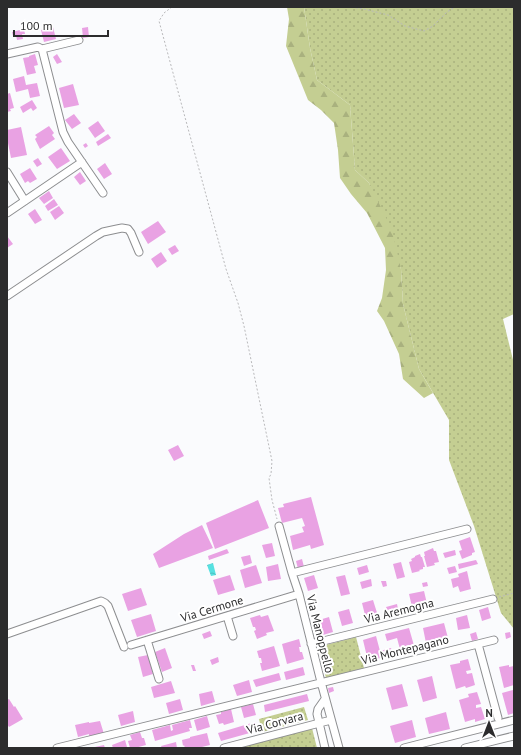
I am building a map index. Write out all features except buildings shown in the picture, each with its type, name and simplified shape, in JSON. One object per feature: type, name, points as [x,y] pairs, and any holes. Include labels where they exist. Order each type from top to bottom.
[{"type":"street","points":[[7,54],[79,40]]},
{"type":"street","points":[[42,48],[62,129],[66,139],[103,192]]},
{"type":"street","points":[[7,213],[82,162]]},
{"type":"street","points":[[7,172],[25,201]]},
{"type":"street","points":[[7,296],[103,232],[120,228],[128,229],[138,252]]},
{"type":"street","name":"Via Manoppello","points":[[57,748],[321,682],[299,594],[279,526]]},
{"type":"street","points":[[292,573],[467,529]]},
{"type":"street","name":"Via Cermone","points":[[7,634],[101,601],[108,606],[128,646],[299,594]]},
{"type":"street","name":"Via Aremogna","points":[[311,644],[493,599]]},
{"type":"street","points":[[227,616],[233,636]]},
{"type":"street","points":[[148,640],[159,679]]},
{"type":"street","name":"Via Montepagano","points":[[321,682],[494,640]]},
{"type":"street","points":[[478,644],[498,718]]},
{"type":"street","points":[[321,682],[339,748]]},
{"type":"street","points":[[325,699],[317,712],[325,748]]},
{"type":"street","name":"Via Corvara","points":[[224,748],[331,720]]},
{"type":"street","points":[[404,748],[514,720]]},
{"type":"street","points":[[465,748],[514,736]]},
{"type":"path","points":[[172,7],[164,13],[159,21],[226,269],[238,303],[244,326],[272,461],[271,474],[269,478],[272,500],[279,526]]},
{"type":"path","points":[[352,7],[388,15],[405,26],[424,31],[433,26],[455,7]]},
{"type":"path","points":[[509,7],[514,9]]},
{"type":"path","points":[[493,599],[514,593]]},
{"type":"green space","points":[[287,7],[304,7],[310,48],[317,80],[350,105],[355,170],[369,183],[392,230],[401,269],[403,304],[419,369],[433,393],[424,398],[403,379],[399,354],[384,321],[377,311],[382,298],[386,270],[385,248],[367,213],[340,178],[334,123],[308,100],[286,46],[289,19]]},
{"type":"green space","points":[[304,7],[514,7],[514,314],[503,319],[514,364],[514,629],[501,613],[474,526],[449,460],[449,420],[419,369],[403,304],[401,269],[369,183],[355,170],[350,105],[317,80],[310,48]]},
{"type":"green space","points":[[356,637],[364,668],[326,678],[318,647]]},
{"type":"green space","points":[[304,707],[308,720],[262,732],[259,719]]},
{"type":"green space","points":[[312,728],[317,748],[238,748]]},
{"type":"water","points":[[213,563],[216,575],[211,576],[207,565]]}]
